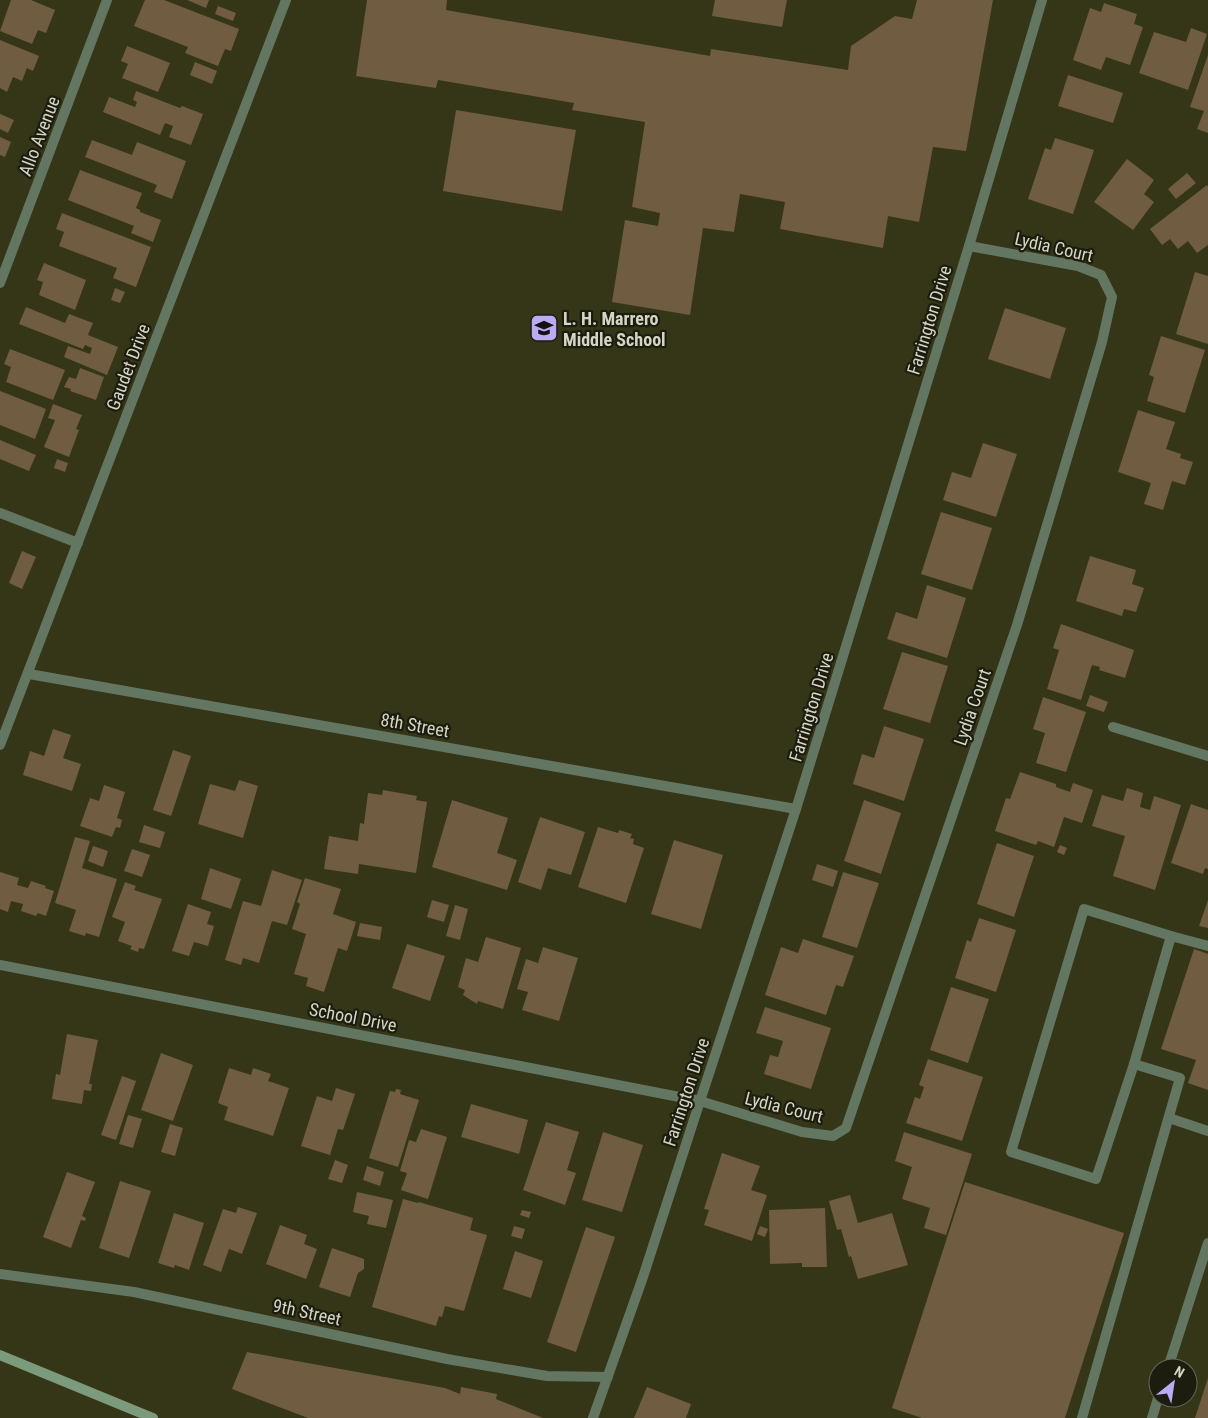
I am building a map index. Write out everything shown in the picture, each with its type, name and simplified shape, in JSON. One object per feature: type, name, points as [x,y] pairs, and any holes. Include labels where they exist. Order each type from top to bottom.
[{"type":"main road","points":[[0,1355],[153,1418]]},
{"type":"street","name":"Allo Avenue","points":[[0,283],[108,0]]},
{"type":"street","name":"Gaudet Drive","points":[[0,745],[29,674],[286,0]]},
{"type":"street","name":"Farrington Drive","points":[[593,1418],[644,1277],[796,809],[969,246],[1042,0]]},
{"type":"street","name":"Lydia Court","points":[[700,1101],[802,1132],[832,1136],[846,1128],[1017,625],[1102,342],[1112,297],[1101,275],[1078,266],[969,246]]},
{"type":"street","points":[[0,513],[78,543]]},
{"type":"street","name":"8th Street","points":[[29,674],[796,809]]},
{"type":"street","points":[[1113,726],[1208,756]]},
{"type":"street","points":[[1171,936],[1134,1064],[1096,1179],[1011,1152],[1084,909],[1208,946]]},
{"type":"street","name":"School Drive","points":[[0,965],[700,1101]]},
{"type":"street","points":[[1082,1418],[1180,1078],[1134,1064]]},
{"type":"street","points":[[1169,1118],[1208,1131]]},
{"type":"street","points":[[1171,1358],[1208,1243]]},
{"type":"street","name":"9th Street","points":[[0,1274],[134,1292],[447,1359],[548,1376],[608,1377]]},
{"type":"building","points":[[11,0],[31,0],[55,10],[46,33],[38,30],[32,44],[0,31]]},
{"type":"building","points":[[145,0],[164,0],[239,29],[231,51],[225,49],[218,66],[185,53],[188,47],[134,26]]},
{"type":"building","points":[[187,0],[209,0],[206,8]]},
{"type":"building","points":[[367,0],[447,0],[446,10],[710,56],[711,49],[848,70],[851,46],[895,16],[912,19],[917,0],[993,0],[966,151],[933,147],[919,222],[888,216],[883,248],[780,229],[785,202],[740,194],[734,232],[703,228],[690,315],[612,302],[625,220],[658,226],[660,213],[632,207],[645,122],[572,110],[574,103],[438,80],[436,88],[356,76]]},
{"type":"building","points":[[715,0],[787,0],[782,27],[712,16]]},
{"type":"building","points":[[1104,3],[1137,14],[1134,24],[1143,27],[1130,65],[1106,57],[1101,70],[1073,60],[1090,8],[1101,12]]},
{"type":"building","points":[[218,6],[236,13],[233,21],[215,14]]},
{"type":"building","points":[[1191,28],[1207,34],[1188,90],[1139,73],[1154,32],[1186,42]]},
{"type":"building","points":[[0,40],[39,56],[33,71],[27,68],[22,81],[13,77],[7,92],[0,88]]},
{"type":"building","points":[[127,46],[170,63],[158,92],[122,78],[128,64],[121,61]]},
{"type":"building","points":[[1208,55],[1208,133],[1197,129],[1204,111],[1190,107]]},
{"type":"building","points":[[195,62],[217,71],[212,84],[190,75]]},
{"type":"building","points":[[1068,75],[1123,93],[1113,123],[1058,106]]},
{"type":"building","points":[[136,91],[180,108],[182,106],[203,114],[191,145],[169,137],[173,126],[165,123],[160,135],[103,112],[109,97],[135,107],[137,102],[133,100]]},
{"type":"building","points":[[456,110],[576,130],[562,211],[443,191]]},
{"type":"building","points":[[0,114],[14,120],[8,133],[0,129]]},
{"type":"building","points":[[0,137],[11,142],[5,157],[0,155]]},
{"type":"building","points":[[1055,138],[1094,150],[1073,214],[1028,199],[1045,148],[1051,150]]},
{"type":"building","points":[[92,140],[132,155],[137,142],[186,161],[172,199],[154,192],[157,185],[85,157]]},
{"type":"building","points":[[1127,159],[1154,180],[1144,194],[1154,202],[1133,230],[1094,202]]},
{"type":"building","points":[[80,170],[142,193],[136,208],[140,212],[161,220],[153,242],[131,233],[134,226],[68,200]]},
{"type":"building","points":[[1187,173],[1196,183],[1176,199],[1168,189]]},
{"type":"building","points":[[1207,185],[1208,245],[1197,253],[1188,241],[1178,249],[1170,239],[1162,245],[1150,229]]},
{"type":"building","points":[[62,213],[151,247],[136,287],[113,278],[117,268],[59,246],[64,232],[56,229]]},
{"type":"building","points":[[44,263],[86,280],[75,310],[39,295],[43,282],[37,280]]},
{"type":"building","points":[[1195,272],[1208,276],[1208,344],[1176,334]]},
{"type":"building","points":[[115,288],[125,292],[120,303],[111,300]]},
{"type":"building","points":[[26,307],[65,323],[69,314],[93,323],[88,335],[118,347],[107,375],[64,357],[68,346],[90,354],[92,348],[85,345],[83,349],[19,324]]},
{"type":"building","points":[[1005,308],[1066,328],[1050,379],[988,359]]},
{"type":"building","points":[[1161,336],[1205,350],[1185,413],[1147,401],[1154,377],[1149,375]]},
{"type":"building","points":[[10,349],[65,370],[53,400],[6,382],[11,367],[4,364]]},
{"type":"building","points":[[80,368],[104,377],[96,400],[64,387],[69,377],[76,379]]},
{"type":"building","points":[[0,391],[46,409],[35,439],[0,425]]},
{"type":"building","points":[[53,404],[82,415],[76,429],[79,430],[69,457],[44,447],[55,420],[48,418]]},
{"type":"building","points":[[1138,410],[1175,422],[1166,449],[1181,454],[1180,458],[1193,462],[1185,485],[1172,481],[1163,510],[1144,504],[1151,483],[1118,472]]},
{"type":"building","points":[[0,440],[36,455],[29,471],[0,459]]},
{"type":"building","points":[[983,443],[1017,454],[996,517],[943,500],[952,472],[971,478]]},
{"type":"building","points":[[57,459],[68,463],[65,472],[54,468]]},
{"type":"building","points":[[941,512],[992,528],[972,590],[921,574]]},
{"type":"building","points":[[22,551],[36,557],[22,589],[9,583]]},
{"type":"building","points":[[1090,556],[1136,570],[1132,584],[1144,588],[1136,612],[1124,609],[1122,616],[1076,601]]},
{"type":"building","points":[[927,585],[966,598],[947,658],[887,639],[896,612],[917,619]]},
{"type":"building","points":[[1061,624],[1134,650],[1125,678],[1099,670],[1100,667],[1092,665],[1081,700],[1047,689],[1059,650],[1053,648]]},
{"type":"building","points":[[902,652],[948,666],[930,723],[883,709]]},
{"type":"building","points":[[1090,695],[1108,702],[1104,712],[1086,706]]},
{"type":"building","points":[[1043,697],[1086,712],[1066,772],[1036,763],[1045,733],[1033,729]]},
{"type":"building","points":[[884,726],[924,739],[904,801],[853,784],[862,754],[874,758]]},
{"type":"building","points":[[53,729],[71,735],[63,758],[81,764],[72,791],[23,775],[30,751],[44,756]]},
{"type":"building","points":[[173,750],[191,756],[171,816],[153,810]]},
{"type":"building","points":[[1020,772],[1056,784],[1056,787],[1070,792],[1073,783],[1093,790],[1082,823],[1064,817],[1054,847],[1038,841],[1036,845],[995,831],[1006,798],[1010,799]]},
{"type":"building","points":[[239,780],[258,786],[243,838],[198,824],[210,784],[235,791]]},
{"type":"building","points":[[104,785],[125,792],[117,818],[122,820],[120,828],[116,827],[112,837],[80,826],[90,798],[99,801]]},
{"type":"building","points":[[1127,788],[1143,793],[1140,807],[1150,810],[1154,796],[1181,805],[1155,890],[1113,876],[1125,836],[1092,826],[1102,795],[1123,801]]},
{"type":"building","points":[[383,790],[417,796],[416,800],[427,802],[416,873],[359,864],[358,874],[324,869],[329,836],[358,841],[360,823],[364,824],[368,793],[382,795]]},
{"type":"building","points":[[452,800],[508,818],[497,853],[517,860],[507,890],[432,867]]},
{"type":"building","points":[[864,800],[901,813],[881,874],[844,861]]},
{"type":"building","points":[[1191,804],[1208,810],[1208,869],[1205,868],[1203,874],[1171,863]]},
{"type":"building","points":[[540,817],[585,832],[571,875],[548,868],[541,890],[518,882]]},
{"type":"building","points":[[144,825],[165,832],[160,848],[139,842]]},
{"type":"building","points":[[598,827],[618,833],[619,830],[632,834],[630,838],[634,839],[633,844],[644,848],[626,903],[578,887]]},
{"type":"building","points":[[75,837],[90,841],[82,868],[117,879],[99,937],[86,933],[85,936],[69,931],[76,910],[55,903]]},
{"type":"building","points":[[674,840],[723,855],[701,929],[651,914]]},
{"type":"building","points":[[997,843],[1034,856],[1014,917],[977,904]]},
{"type":"building","points":[[1060,845],[1067,848],[1064,855],[1057,852]]},
{"type":"building","points":[[93,846],[108,851],[103,867],[88,861]]},
{"type":"building","points":[[132,849],[150,855],[142,877],[124,871]]},
{"type":"building","points":[[817,864],[838,871],[833,887],[812,880]]},
{"type":"building","points":[[210,868],[241,879],[231,909],[201,899]]},
{"type":"building","points":[[272,870],[302,880],[287,925],[272,921],[259,963],[243,958],[241,965],[225,960],[243,901],[261,906]]},
{"type":"building","points":[[0,872],[19,878],[17,885],[28,888],[31,881],[54,891],[46,916],[38,913],[36,916],[21,911],[23,904],[11,901],[8,912],[0,909]]},
{"type":"building","points":[[843,872],[879,883],[857,948],[822,937]]},
{"type":"building","points":[[305,878],[341,889],[333,914],[356,922],[347,951],[338,948],[324,992],[306,986],[308,978],[294,974],[306,934],[292,929],[300,904],[297,902]]},
{"type":"building","points":[[125,882],[136,886],[134,890],[162,899],[144,949],[139,948],[138,952],[130,949],[132,946],[118,941],[125,922],[112,917]]},
{"type":"building","points":[[432,900],[449,905],[444,922],[427,917]]},
{"type":"building","points":[[1208,900],[1208,928],[1199,926]]},
{"type":"building","points":[[188,904],[211,912],[207,924],[214,926],[208,946],[194,942],[189,956],[172,951]]},
{"type":"building","points":[[455,905],[468,909],[460,940],[446,936]]},
{"type":"building","points":[[979,918],[1016,930],[996,992],[955,978],[967,940],[971,942]]},
{"type":"building","points":[[360,923],[382,927],[380,940],[357,936]]},
{"type":"building","points":[[486,937],[521,948],[503,1009],[478,1001],[477,1004],[463,995],[465,990],[458,987],[466,958],[478,962]]},
{"type":"building","points":[[803,939],[854,956],[843,987],[836,985],[826,1015],[765,995],[781,947],[798,953]]},
{"type":"building","points":[[407,944],[445,956],[430,1001],[392,988]]},
{"type":"building","points":[[543,947],[578,958],[559,1021],[522,1010],[528,992],[517,989],[526,959],[538,963]]},
{"type":"building","points":[[1194,949],[1208,954],[1208,1090],[1188,1083],[1196,1060],[1161,1049]]},
{"type":"building","points":[[951,987],[989,999],[968,1063],[930,1050]]},
{"type":"building","points":[[765,1007],[831,1028],[811,1089],[764,1074],[770,1055],[778,1057],[783,1041],[756,1033]]},
{"type":"building","points":[[67,1034],[98,1040],[89,1084],[92,1084],[91,1091],[84,1090],[82,1104],[52,1099],[56,1074],[60,1075]]},
{"type":"building","points":[[161,1053],[193,1065],[173,1121],[141,1110]]},
{"type":"building","points":[[928,1059],[983,1077],[962,1141],[906,1123],[915,1097],[920,1099],[924,1087],[919,1085]]},
{"type":"building","points":[[229,1068],[251,1075],[253,1068],[271,1074],[268,1081],[289,1088],[273,1136],[224,1120],[228,1107],[218,1103]]},
{"type":"building","points":[[122,1076],[136,1081],[116,1140],[101,1135]]},
{"type":"building","points":[[336,1088],[355,1094],[343,1130],[338,1129],[330,1155],[301,1146],[317,1096],[332,1101]]},
{"type":"building","points":[[396,1089],[401,1090],[400,1094],[419,1100],[398,1167],[369,1158],[390,1091],[395,1092]]},
{"type":"building","points":[[471,1104],[528,1120],[519,1154],[461,1137]]},
{"type":"building","points":[[128,1115],[142,1119],[133,1148],[119,1144]]},
{"type":"building","points":[[546,1122],[579,1132],[567,1170],[576,1173],[565,1205],[523,1190]]},
{"type":"building","points":[[170,1124],[183,1128],[175,1156],[161,1152]]},
{"type":"building","points":[[421,1129],[447,1137],[428,1199],[401,1190],[407,1173],[400,1171],[409,1140],[416,1142]]},
{"type":"building","points":[[603,1132],[643,1145],[622,1212],[582,1200]]},
{"type":"building","points":[[904,1132],[972,1154],[946,1235],[924,1228],[930,1208],[902,1199],[912,1167],[895,1161]]},
{"type":"building","points":[[722,1153],[760,1166],[751,1190],[767,1195],[752,1241],[704,1225],[709,1210],[704,1209]]},
{"type":"building","points":[[335,1160],[348,1165],[342,1183],[328,1179]]},
{"type":"building","points":[[367,1166],[384,1172],[380,1186],[363,1180]]},
{"type":"building","points":[[67,1172],[95,1182],[82,1216],[86,1218],[85,1221],[81,1220],[71,1248],[43,1237]]},
{"type":"building","points":[[120,1181],[151,1191],[129,1258],[99,1248]]},
{"type":"building","points":[[965,1182],[1124,1233],[1065,1418],[922,1418],[892,1408]]},
{"type":"building","points":[[357,1192],[393,1200],[386,1228],[367,1224],[369,1216],[353,1212]]},
{"type":"building","points":[[850,1195],[858,1223],[892,1213],[908,1265],[858,1279],[841,1229],[837,1230],[829,1201]]},
{"type":"building","points":[[403,1199],[473,1218],[470,1230],[487,1235],[464,1311],[445,1306],[442,1317],[439,1316],[436,1326],[372,1307]]},
{"type":"building","points":[[238,1207],[257,1213],[242,1254],[229,1249],[221,1272],[203,1265],[223,1209],[236,1213]]},
{"type":"building","points":[[825,1208],[827,1267],[802,1267],[802,1263],[770,1264],[769,1210]]},
{"type":"building","points":[[522,1210],[531,1212],[529,1218],[520,1215]]},
{"type":"building","points":[[174,1213],[204,1223],[189,1270],[175,1265],[174,1268],[158,1263]]},
{"type":"building","points":[[280,1225],[307,1235],[304,1244],[317,1249],[306,1279],[266,1264]]},
{"type":"building","points":[[514,1226],[525,1229],[522,1239],[511,1236]]},
{"type":"building","points":[[760,1226],[768,1229],[765,1237],[757,1234]]},
{"type":"building","points":[[586,1227],[615,1237],[576,1352],[547,1342]]},
{"type":"building","points":[[332,1248],[364,1259],[364,1269],[358,1273],[350,1297],[319,1287]]},
{"type":"building","points":[[515,1251],[543,1261],[531,1298],[503,1289]]},
{"type":"building","points":[[247,1352],[445,1388],[460,1394],[461,1387],[497,1394],[496,1399],[543,1418],[308,1418],[232,1389]]},
{"type":"building","points":[[1208,1378],[1208,1418],[1195,1418]]},
{"type":"building","points":[[647,1387],[691,1404],[686,1418],[634,1418]]},
{"type":"place","name":"L. H. Marrero Middle School","points":[[544,328]]}]
